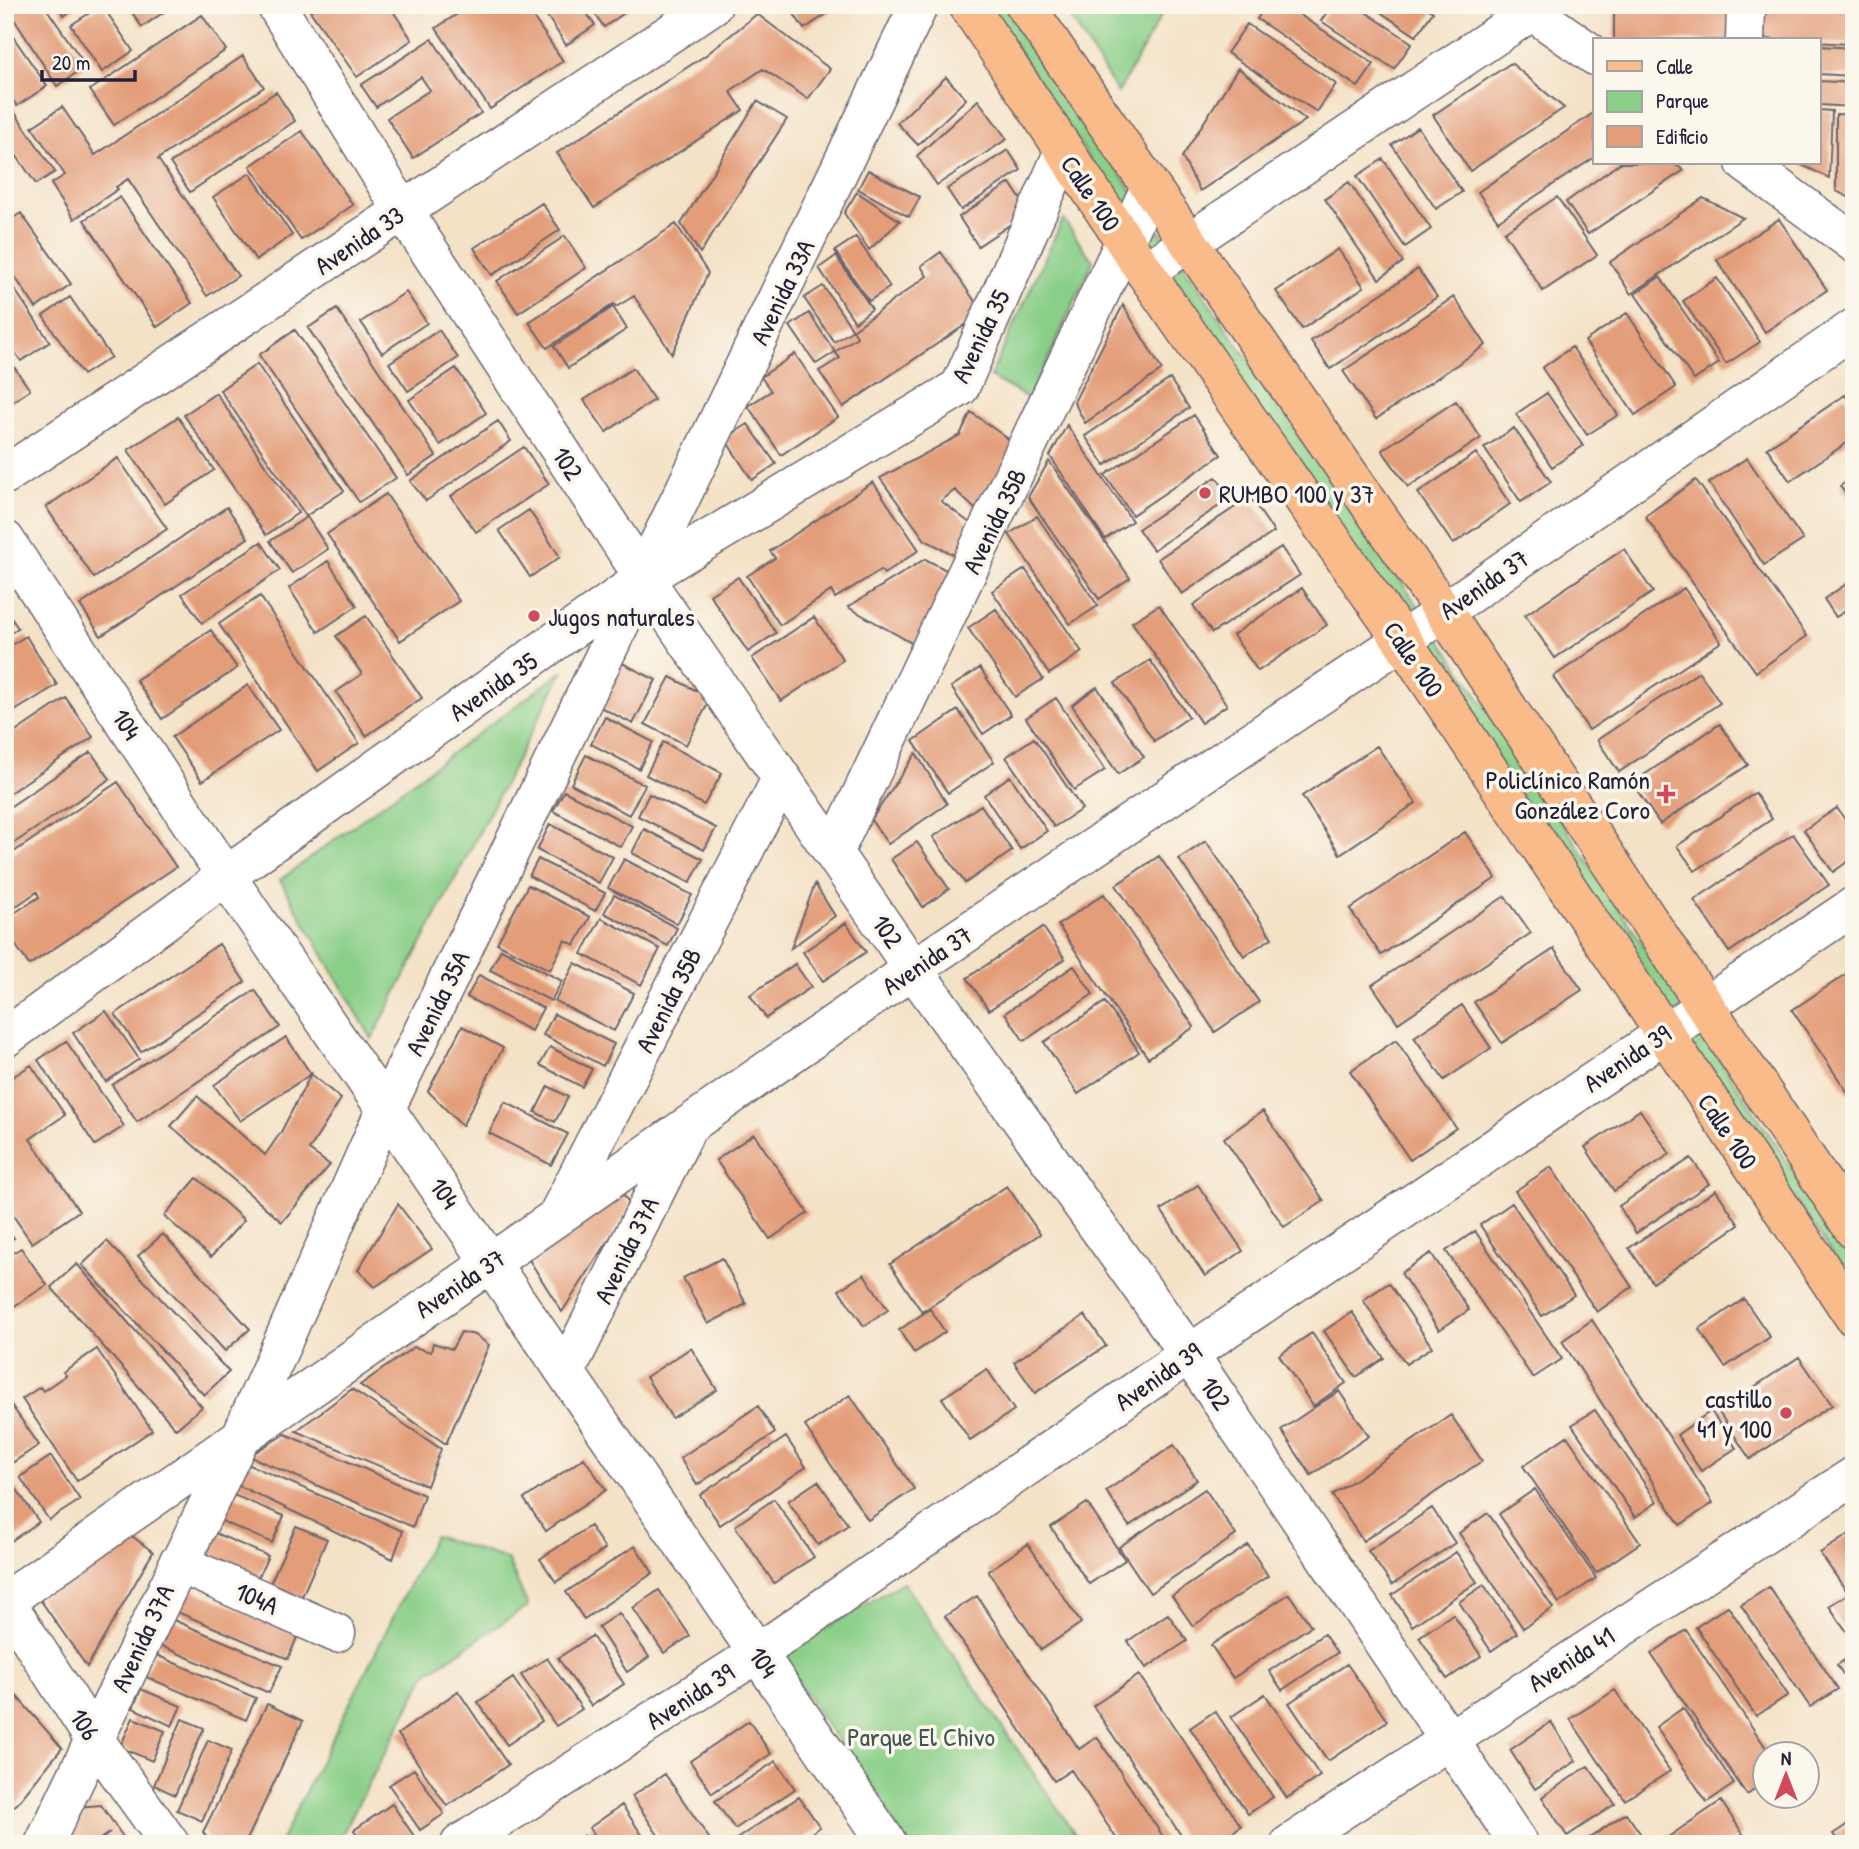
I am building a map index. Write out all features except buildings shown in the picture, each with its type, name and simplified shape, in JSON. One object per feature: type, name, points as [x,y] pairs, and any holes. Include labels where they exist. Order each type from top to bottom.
[{"type":"main road","name":"Calle 100","points":[[968,5],[1135,259],[1402,640],[1662,1034],[1854,1317]]},
{"type":"main road","name":"Calle 100","points":[[1025,5],[1444,612],[1854,1230]]},
{"type":"street","name":"102","points":[[276,5],[403,211],[644,578],[781,779],[807,810],[913,968],[1189,1354],[1519,1844]]},
{"type":"street","name":"Avenida 33","points":[[5,475],[713,5]]},
{"type":"street","name":"Avenida 33A","points":[[644,578],[919,5]]},
{"type":"street","points":[[1745,38],[1746,5]]},
{"type":"street","points":[[1135,259],[1187,242],[1532,8],[1593,54]]},
{"type":"street","name":"Avenida 35","points":[[5,1038],[226,876],[644,578],[960,387],[1063,153]]},
{"type":"street","points":[[1746,164],[1854,243]]},
{"type":"street","name":"Avenida 35B","points":[[835,852],[1135,259],[1150,188]]},
{"type":"street","name":"Avenida 37","points":[[5,1600],[491,1261],[686,1130],[913,968],[1444,612],[1854,328]]},
{"type":"street","name":"104","points":[[5,540],[226,876],[888,1844]]},
{"type":"street","name":"Avenida 35A","points":[[242,1434],[386,1108],[644,578]]},
{"type":"street","name":"Avenida 35B","points":[[555,1220],[781,779]]},
{"type":"street","name":"Avenida 39","points":[[460,1844],[758,1653],[1189,1354],[1854,906]]},
{"type":"street","name":"Avenida 37A","points":[[566,1371],[686,1130]]},
{"type":"street","name":"Avenida 37A","points":[[44,1844],[242,1434]]},
{"type":"street","name":"Avenida 41","points":[[1290,1844],[1854,1476]]},
{"type":"street","name":"104A","points":[[178,1563],[336,1633]]},
{"type":"street","name":"106","points":[[5,1600],[94,1740],[170,1844]]},
{"type":"green space","points":[[988,5],[1004,5],[1429,622],[1854,1262],[1854,1286],[1159,263]]},
{"type":"green space","points":[[1063,5],[1167,5],[1118,93]]},
{"type":"green space","points":[[1063,219],[1093,261],[1030,399],[990,377]]},
{"type":"green space","points":[[563,671],[372,1039],[280,880]]},
{"type":"green space","points":[[434,1536],[507,1559],[528,1606],[427,1673],[337,1844],[279,1844]]},
{"type":"green space","name":"Parque El Chivo","points":[[903,1582],[1082,1844],[907,1844],[780,1656]]},
{"type":"place","name":"RUMBO 100 y 37","points":[[1205,493]]},
{"type":"place","name":"Jugos naturales","points":[[534,616]]},
{"type":"place","name":"Policlínico Ramón González Coro","points":[[1666,794]]},
{"type":"place","name":"castillo 41 y 100","points":[[1786,1413]]}]
